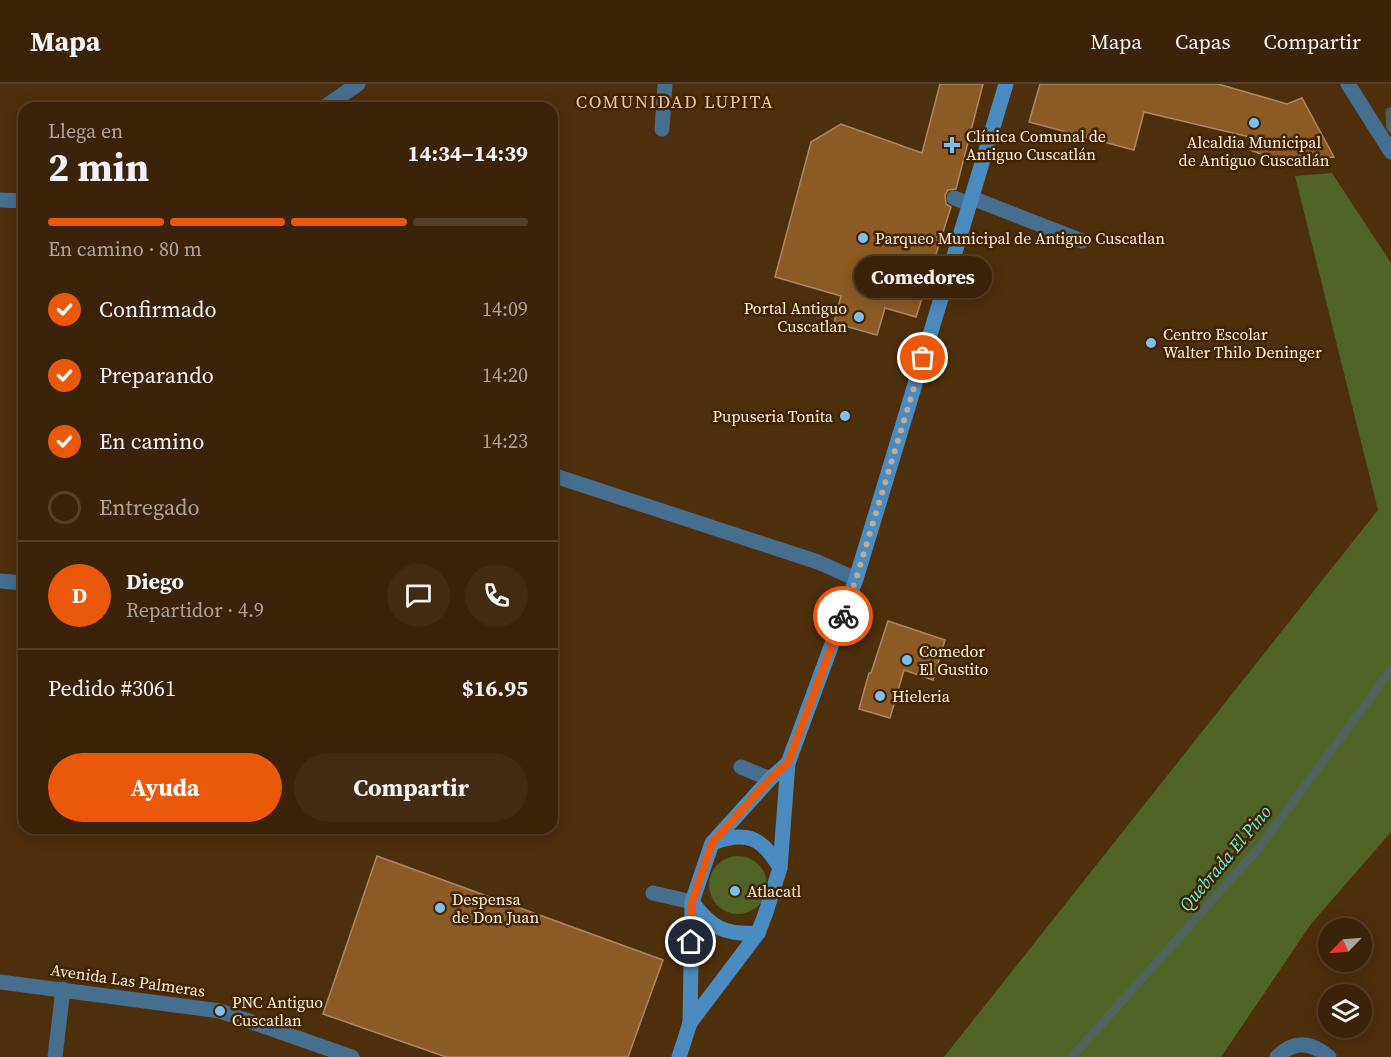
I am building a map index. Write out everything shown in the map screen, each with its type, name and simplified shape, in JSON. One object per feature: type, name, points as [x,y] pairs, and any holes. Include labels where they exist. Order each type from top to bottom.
[{"type":"main road","points":[[690,1023],[758,933],[780,868],[788,763],[856,579],[1006,84]]},
{"type":"main road","points":[[679,1057],[690,1023],[692,902],[712,843],[770,779],[788,763]]},
{"type":"main road","points":[[712,843],[732,836],[752,839],[770,850],[780,868]]},
{"type":"main road","points":[[692,902],[703,918],[719,929],[738,934],[758,933]]},
{"type":"street","points":[[332,102],[358,84]]},
{"type":"street","points":[[662,129],[664,84]]},
{"type":"street","points":[[1348,84],[1391,152]]},
{"type":"street","points":[[954,198],[971,201],[1082,241]]},
{"type":"street","points":[[0,200],[18,201]]},
{"type":"street","points":[[558,477],[818,562],[856,579]]},
{"type":"street","points":[[0,581],[18,583]]},
{"type":"street","points":[[741,767],[770,779]]},
{"type":"street","points":[[652,893],[692,902]]},
{"type":"street","name":"Avenida Las Palmeras","points":[[0,982],[220,1011],[352,1057]]},
{"type":"street","points":[[55,1057],[63,989]]},
{"type":"street","points":[[1277,1057],[1296,1045],[1312,1045],[1329,1057]]},
{"type":"green space","points":[[1332,173],[1391,263],[1391,832],[1311,924],[1221,1057],[944,1057],[1378,510],[1295,176]]},
{"type":"green space","points":[[732,856],[744,856],[759,864],[767,879],[767,891],[759,906],[744,914],[732,914],[717,906],[709,891],[709,879],[717,864]]},
{"type":"building","name":"Parqueo Municipal de Antiguo Cuscatlan","points":[[940,84],[983,84],[956,189],[948,190],[945,195],[946,204],[951,207],[916,317],[885,308],[877,335],[834,323],[841,296],[775,277],[811,142],[841,124],[922,153]]},
{"type":"building","name":"Alcaldia Municipal de Antiguo Cuscatlán","points":[[1040,84],[1218,84],[1287,104],[1302,98],[1334,157],[1283,162],[1250,150],[1254,138],[1144,112],[1134,150],[1029,122]]},
{"type":"building","points":[[888,621],[945,640],[933,680],[904,670],[890,718],[859,709]]},
{"type":"building","name":"Despensa de Don Juan","points":[[377,856],[663,960],[628,1057],[446,1057],[323,1014]]},
{"type":"waterway","name":"Quebrada El Pino","points":[[1390,112],[1391,128]]},
{"type":"waterway","name":"Quebrada El Pino","points":[[1072,1057],[1258,849],[1391,670]]},
{"type":"way so far","points":[[843,616],[923,358]]},
{"type":"place","name":"Alcaldia Municipal de Antiguo Cuscatlán","points":[[1254,123]]},
{"type":"place","name":"Clínica Comunal de Antiguo Cuscatlán","points":[[952,145]]},
{"type":"place","name":"Parqueo Municipal de Antiguo Cuscatlan","points":[[863,238]]},
{"type":"place","name":"Portal Antiguo Cuscatlan","points":[[859,317]]},
{"type":"place","name":"Centro Escolar Walter Thilo Deninger","points":[[1151,343]]},
{"type":"place","name":"Comedores","points":[[923,358]]},
{"type":"place","name":"Pupuseria Tonita","points":[[845,416]]},
{"type":"place","name":"Comedor El Gustito","points":[[907,660]]},
{"type":"place","name":"Hieleria","points":[[880,696]]},
{"type":"place","name":"Atlacatl","points":[[735,891]]},
{"type":"place","name":"Despensa de Don Juan","points":[[440,908]]},
{"type":"place","name":"PNC Antiguo Cuscatlan","points":[[220,1011]]},
{"type":"district","name":"COMUNIDAD LUPITA","points":[[675,101]]},
{"type":"route","points":[[691,942],[692,902],[712,843],[770,779],[788,763],[843,616]]}]
